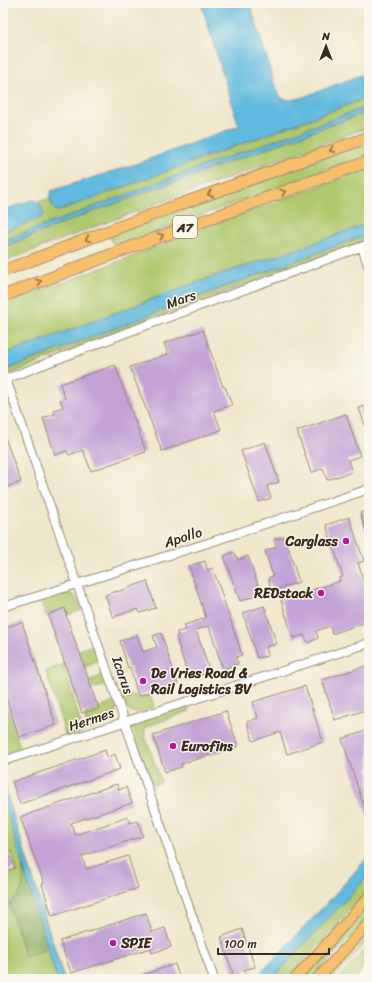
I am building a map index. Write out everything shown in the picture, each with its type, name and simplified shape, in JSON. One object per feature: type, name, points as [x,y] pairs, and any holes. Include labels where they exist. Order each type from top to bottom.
[{"type":"highway","name":"A7","points":[[3,271],[167,209],[369,137]]},
{"type":"highway","name":"A7","points":[[3,296],[126,249],[369,161]]},
{"type":"main road","points":[[295,979],[369,897]]},
{"type":"main road","points":[[317,979],[369,923]]},
{"type":"street","points":[[365,246],[369,268]]},
{"type":"street","name":"Mars","points":[[5,380],[128,332],[365,246]]},
{"type":"street","name":"Icarus","points":[[5,380],[78,584],[214,979]]},
{"type":"street","name":"Apollo","points":[[3,607],[211,542],[369,489]]},
{"type":"street","name":"Hermes","points":[[3,761],[369,643]]},
{"type":"green space","points":[[369,97],[369,106],[3,241],[3,232],[42,217],[41,205],[38,202],[50,198],[51,203],[58,211]]},
{"type":"green space","points":[[369,111],[369,127],[102,224],[3,262],[3,247],[86,214]]},
{"type":"green space","points":[[369,141],[369,154],[114,247],[110,236]]},
{"type":"green space","points":[[369,168],[369,223],[298,249],[206,279],[3,355],[3,305],[165,244],[165,242]]},
{"type":"green space","points":[[369,234],[369,240],[123,329],[3,377],[3,371]]},
{"type":"green space","points":[[62,591],[75,597],[82,610],[67,615],[64,608],[46,615],[40,599]]},
{"type":"green space","points":[[93,645],[95,646],[100,661],[85,667],[83,662],[66,667],[64,666],[83,732],[66,737],[46,671],[63,665],[64,661],[81,655],[79,650]]},
{"type":"green space","points":[[104,674],[108,685],[90,688],[75,693],[73,687],[89,682]]},
{"type":"green space","points":[[3,695],[20,748],[3,754]]},
{"type":"green space","points":[[135,695],[137,699],[150,695],[154,707],[139,712],[131,711],[122,699]]},
{"type":"green space","points":[[113,702],[116,708],[114,717],[105,724],[89,730],[84,716]]},
{"type":"green space","points":[[187,705],[189,711],[146,727],[144,733],[161,782],[153,785],[132,725]]},
{"type":"green space","points":[[3,799],[17,844],[24,879],[21,893],[9,904],[25,957],[48,949],[57,979],[15,979],[11,976],[3,978],[3,972],[6,971],[3,962],[3,876],[17,872],[12,853],[5,855],[3,847]]},
{"type":"green space","points":[[23,867],[48,949],[25,957],[9,904],[18,895],[22,888]]},
{"type":"green space","points":[[369,875],[369,890],[288,979],[272,979]]},
{"type":"green space","points":[[369,903],[369,916],[312,979],[300,979]]},
{"type":"green space","points":[[369,929],[369,939],[333,979],[323,979]]},
{"type":"green space","points":[[369,945],[369,958],[355,979],[338,979]]},
{"type":"water","points":[[201,3],[250,3],[274,83],[281,98],[289,100],[301,98],[369,72],[369,97],[58,211],[55,210],[50,199],[51,191],[136,164],[239,126]]},
{"type":"water","points":[[369,106],[369,111],[86,214],[3,247],[3,241]]},
{"type":"water","points":[[32,200],[37,201],[40,204],[44,214],[42,217],[3,232],[3,210]]},
{"type":"water","points":[[369,223],[369,234],[3,371],[3,355],[206,279],[298,249]]},
{"type":"water","points":[[3,782],[64,979],[57,979],[3,799]]},
{"type":"water","points":[[369,856],[369,875],[272,979],[255,979],[328,902]]},
{"type":"building","points":[[203,330],[223,387],[225,387],[232,405],[214,411],[221,430],[162,451],[130,367],[168,354],[164,343]]},
{"type":"building","points":[[115,365],[146,452],[91,471],[83,450],[69,455],[67,451],[55,455],[43,418],[55,414],[53,410],[63,407],[60,400],[65,398],[60,384]]},
{"type":"building","points":[[369,405],[369,434],[368,434],[359,408]]},
{"type":"building","points":[[346,414],[360,456],[348,460],[352,472],[327,480],[323,468],[311,473],[297,431]]},
{"type":"building","points":[[3,432],[21,482],[3,488]]},
{"type":"building","points":[[265,442],[279,482],[267,486],[271,498],[259,502],[241,451]]},
{"type":"building","points":[[369,510],[369,537],[368,537],[360,513]]},
{"type":"building","points":[[349,517],[364,561],[358,563],[369,598],[369,611],[363,613],[366,622],[332,634],[330,626],[316,631],[318,638],[308,643],[304,635],[293,638],[281,600],[340,581],[339,578],[343,577],[326,525]]},
{"type":"building","points":[[285,537],[299,582],[272,591],[268,578],[273,576],[265,551],[276,547],[274,539]]},
{"type":"building","points":[[234,552],[238,560],[248,556],[261,594],[240,601],[224,556]]},
{"type":"building","points":[[205,561],[207,570],[213,568],[242,655],[236,657],[238,664],[223,669],[209,626],[196,630],[210,672],[189,679],[176,637],[178,636],[177,632],[186,630],[184,625],[206,618],[189,566]]},
{"type":"building","points":[[147,581],[156,608],[140,613],[138,609],[113,617],[105,595]]},
{"type":"building","points":[[264,606],[277,644],[266,647],[268,656],[257,658],[243,613]]},
{"type":"building","points":[[65,608],[66,615],[99,709],[82,713],[48,615]]},
{"type":"building","points":[[22,622],[56,725],[19,737],[3,688],[3,628]]},
{"type":"building","points":[[161,633],[178,684],[138,696],[130,667],[128,668],[120,641],[137,635],[143,652],[157,647],[153,636]]},
{"type":"building","points":[[369,665],[369,709],[335,720],[322,680]]},
{"type":"building","points":[[305,686],[323,742],[287,754],[280,732],[253,741],[247,722],[258,718],[253,702]]},
{"type":"building","points":[[226,711],[238,746],[181,764],[182,767],[165,772],[153,735]]},
{"type":"building","points":[[369,730],[369,819],[368,819],[342,739]]},
{"type":"building","points":[[105,750],[107,757],[115,754],[120,769],[20,804],[12,782]]},
{"type":"building","points":[[117,784],[119,790],[126,787],[132,803],[71,823],[75,835],[128,817],[130,823],[138,821],[143,836],[82,856],[86,869],[128,856],[138,888],[52,916],[42,884],[44,883],[20,817]]},
{"type":"building","points":[[10,856],[15,868],[3,872],[3,858]]},
{"type":"building","points":[[146,913],[152,932],[165,928],[171,947],[152,953],[151,948],[71,973],[60,941]]},
{"type":"building","points":[[242,929],[255,967],[244,970],[246,975],[242,979],[233,979],[231,974],[233,973],[221,937]]},
{"type":"building","points":[[175,964],[180,979],[133,979],[133,978]]},
{"type":"place","name":"Carglass","points":[[346,541]]},
{"type":"place","name":"REDstack","points":[[321,593]]},
{"type":"place","name":"De Vries Road & Rail Logistics BV","points":[[143,681]]},
{"type":"place","name":"Eurofins","points":[[173,746]]},
{"type":"place","name":"SPIE","points":[[113,943]]}]
